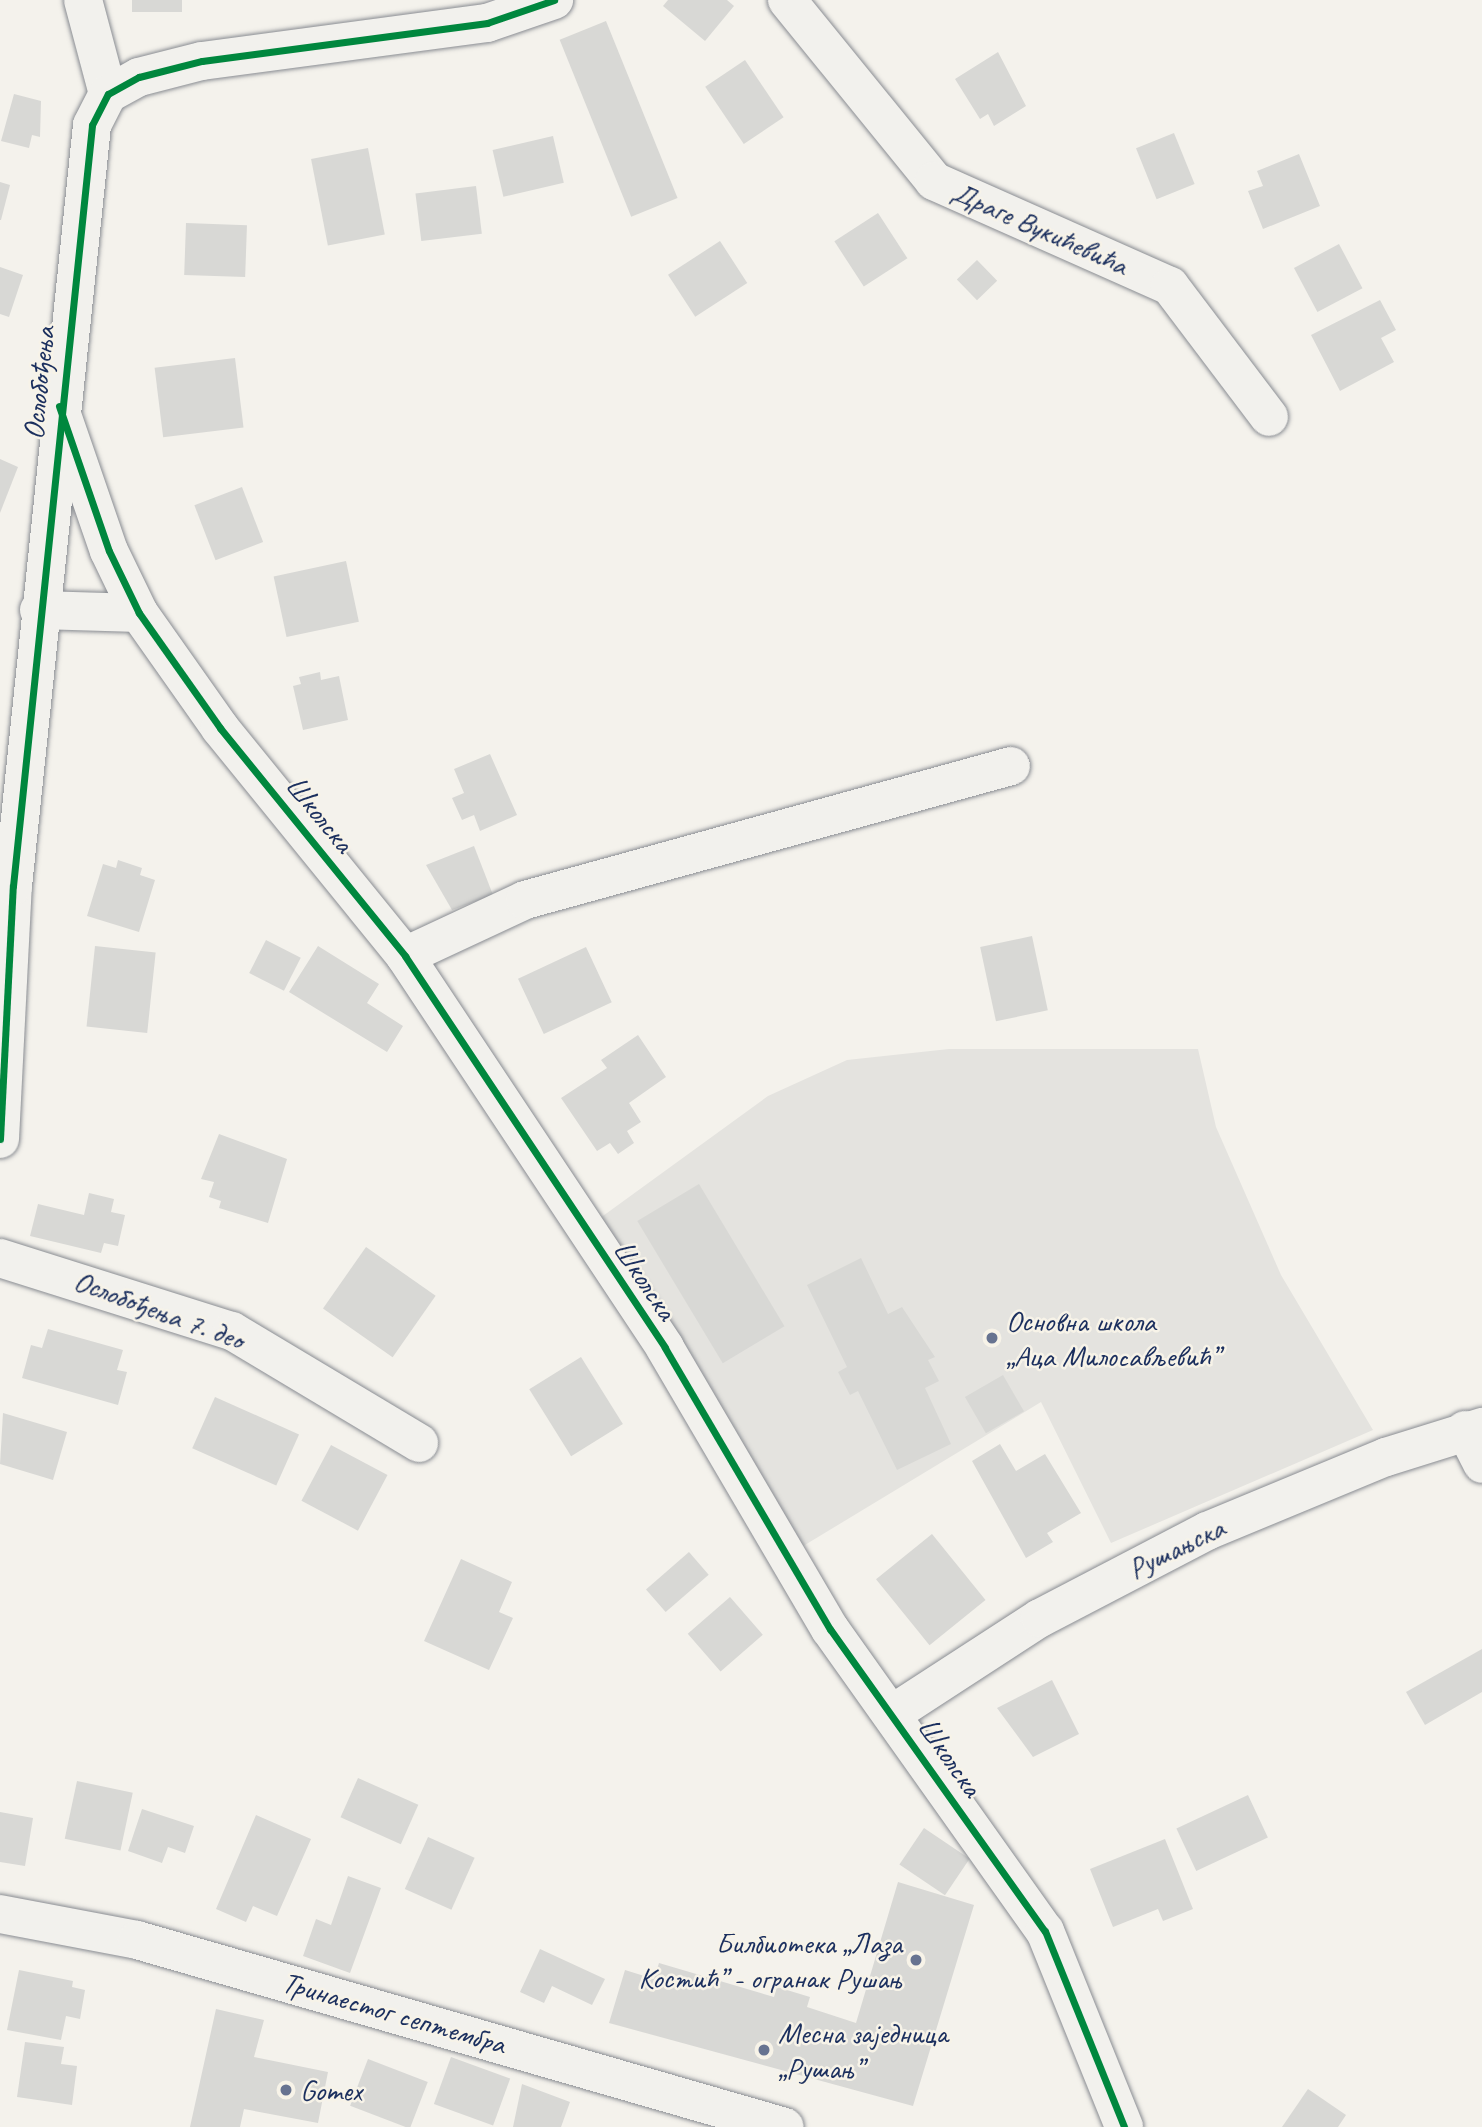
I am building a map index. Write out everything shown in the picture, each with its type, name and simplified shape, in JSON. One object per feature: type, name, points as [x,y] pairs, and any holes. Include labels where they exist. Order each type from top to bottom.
[{"type":"street","points":[[83,0],[108,94],[139,77],[202,61],[395,39],[487,23],[554,0]]},
{"type":"street","name":"Драге Вукићевића","points":[[787,0],[934,181],[1170,286],[1269,416]]},
{"type":"street","name":"Ослобођења","points":[[0,1139],[13,886],[59,406],[92,125],[108,94]]},
{"type":"street","name":"Школска","points":[[59,406],[109,551],[139,613],[220,728],[405,956],[665,1348],[830,1629],[1045,1931],[1124,2127]]},
{"type":"street","points":[[39,610],[139,613]]},
{"type":"street","points":[[405,956],[524,900],[1011,766]]},
{"type":"street","name":"Ослобођења 7. део","points":[[0,1258],[232,1331],[419,1443]]},
{"type":"street","points":[[1474,1428],[1482,1464]]},
{"type":"street","name":"Рушањска","points":[[892,1714],[1040,1618],[1206,1531],[1474,1428]]},
{"type":"street","name":"Тринаестог септембра","points":[[0,1913],[175,1950],[785,2127]]},
{"type":"shaded area","name":"Основна школа „Аца Милосављевић”","points":[[949,1049],[1198,1049],[1216,1127],[1281,1275],[1373,1430],[1111,1543],[1041,1402],[790,1554],[596,1221],[768,1096],[847,1060]]},
{"type":"building","points":[[132,0],[182,0],[182,12],[132,12]]},
{"type":"building","points":[[668,0],[727,0],[734,6],[705,41],[663,6]]},
{"type":"building","points":[[606,21],[678,198],[631,217],[560,40]]},
{"type":"building","points":[[998,52],[1026,106],[994,126],[988,114],[980,119],[955,79]]},
{"type":"building","points":[[745,60],[784,117],[744,144],[705,87]]},
{"type":"building","points":[[14,94],[41,101],[40,137],[32,135],[29,148],[1,141]]},
{"type":"building","points":[[1174,133],[1195,184],[1157,199],[1136,148]]},
{"type":"building","points":[[553,136],[564,183],[503,197],[493,150]]},
{"type":"building","points":[[368,148],[385,234],[328,245],[311,159]]},
{"type":"building","points":[[1299,154],[1320,206],[1263,229],[1248,191],[1263,186],[1257,171]]},
{"type":"building","points":[[0,182],[10,185],[1,220],[0,220]]},
{"type":"building","points":[[476,186],[482,234],[421,241],[415,193]]},
{"type":"building","points":[[878,213],[907,258],[864,287],[834,241]]},
{"type":"building","points":[[186,223],[247,225],[245,277],[184,275]]},
{"type":"building","points":[[720,241],[747,283],[695,317],[668,275]]},
{"type":"building","points":[[1339,244],[1362,288],[1317,312],[1294,268]]},
{"type":"building","points":[[977,260],[997,281],[977,300],[957,279]]},
{"type":"building","points":[[0,267],[23,275],[9,317],[0,314]]},
{"type":"building","points":[[1380,300],[1396,330],[1381,338],[1394,362],[1340,391],[1311,335]]},
{"type":"building","points":[[235,358],[244,427],[163,437],[155,368]]},
{"type":"building","points":[[0,459],[18,467],[0,513]]},
{"type":"building","points":[[242,487],[263,542],[216,560],[194,505]]},
{"type":"building","points":[[346,561],[359,622],[287,637],[274,576]]},
{"type":"building","points":[[320,672],[321,680],[339,676],[348,720],[303,730],[293,686],[301,684],[299,677]]},
{"type":"building","points":[[490,754],[517,815],[480,831],[474,815],[462,820],[452,798],[464,793],[454,769]]},
{"type":"building","points":[[474,846],[493,895],[452,910],[426,865]]},
{"type":"building","points":[[118,860],[142,868],[140,875],[155,880],[139,932],[87,916],[103,864],[116,868]]},
{"type":"building","points":[[1032,936],[1048,1010],[996,1021],[980,947]]},
{"type":"building","points":[[266,940],[301,958],[284,991],[249,973]]},
{"type":"building","points":[[95,946],[156,952],[147,1033],[87,1027]]},
{"type":"building","points":[[318,946],[379,984],[367,1003],[403,1026],[387,1052],[289,992]]},
{"type":"building","points":[[586,947],[612,1002],[544,1034],[518,979]]},
{"type":"building","points":[[638,1035],[666,1077],[629,1103],[641,1122],[627,1131],[634,1143],[618,1154],[610,1143],[597,1151],[561,1098],[607,1068],[601,1060]]},
{"type":"building","points":[[219,1134],[287,1159],[268,1223],[219,1208],[221,1201],[209,1197],[214,1182],[201,1179]]},
{"type":"building","points":[[699,1184],[784,1326],[723,1363],[637,1221]]},
{"type":"building","points":[[89,1193],[114,1199],[111,1212],[125,1215],[118,1246],[104,1243],[101,1253],[30,1236],[38,1204],[84,1215]]},
{"type":"building","points":[[366,1247],[436,1296],[393,1357],[323,1308]]},
{"type":"building","points":[[861,1258],[888,1314],[902,1307],[935,1357],[928,1360],[939,1381],[925,1388],[951,1444],[897,1470],[858,1391],[850,1395],[838,1372],[847,1367],[807,1285]]},
{"type":"building","points":[[48,1329],[123,1350],[117,1370],[127,1372],[118,1405],[22,1378],[31,1345],[42,1348]]},
{"type":"building","points":[[581,1357],[623,1424],[571,1456],[529,1389]]},
{"type":"building","points":[[1003,1375],[1024,1411],[986,1433],[965,1397]]},
{"type":"building","points":[[215,1397],[299,1434],[276,1486],[192,1448]]},
{"type":"building","points":[[3,1413],[67,1432],[53,1480],[0,1464]]},
{"type":"building","points":[[1000,1444],[1016,1471],[1045,1454],[1081,1513],[1047,1533],[1053,1542],[1026,1558],[972,1461]]},
{"type":"building","points":[[331,1445],[388,1475],[358,1531],[301,1501]]},
{"type":"building","points":[[932,1534],[985,1600],[930,1645],[876,1579]]},
{"type":"building","points":[[689,1552],[709,1575],[666,1612],[646,1589]]},
{"type":"building","points":[[461,1559],[512,1582],[499,1612],[513,1618],[489,1670],[424,1641]]},
{"type":"building","points":[[730,1597],[763,1635],[721,1671],[688,1634]]},
{"type":"building","points":[[1482,1649],[1482,1692],[1425,1725],[1406,1692]]},
{"type":"building","points":[[1052,1680],[1079,1734],[1033,1757],[997,1708]]},
{"type":"building","points":[[358,1778],[418,1805],[401,1844],[341,1817]]},
{"type":"building","points":[[77,1781],[133,1793],[120,1851],[65,1839]]},
{"type":"building","points":[[1248,1795],[1268,1838],[1196,1871],[1176,1828]]},
{"type":"building","points":[[142,1809],[194,1826],[185,1853],[168,1847],[162,1863],[128,1851]]},
{"type":"building","points":[[0,1812],[33,1818],[25,1866],[0,1862]]},
{"type":"building","points":[[256,1815],[311,1839],[277,1916],[253,1906],[246,1922],[216,1909]]},
{"type":"building","points":[[924,1828],[970,1859],[945,1895],[899,1864]]},
{"type":"building","points":[[428,1837],[475,1858],[451,1910],[405,1889]]},
{"type":"building","points":[[1165,1839],[1193,1909],[1163,1921],[1158,1909],[1113,1927],[1090,1869]]},
{"type":"building","points":[[348,1876],[381,1888],[350,1973],[303,1956],[316,1919],[331,1925]]},
{"type":"building","points":[[898,1882],[974,1905],[913,2106],[609,2023],[625,1970],[654,1979],[659,1963],[774,1997],[777,1987],[810,1997],[807,2007],[856,2023]]},
{"type":"building","points":[[540,1949],[605,1979],[592,2005],[552,1986],[544,2003],[520,1992]]},
{"type":"building","points":[[19,1970],[73,1981],[72,1987],[85,1990],[80,2019],[66,2016],[61,2040],[7,2030]]},
{"type":"building","points":[[216,2009],[264,2020],[254,2057],[328,2072],[318,2123],[244,2109],[240,2127],[190,2127]]},
{"type":"building","points":[[25,2042],[64,2047],[61,2064],[77,2066],[72,2105],[17,2097]]},
{"type":"building","points":[[451,2057],[510,2079],[493,2126],[434,2104]]},
{"type":"building","points":[[368,2059],[428,2082],[410,2127],[350,2106]]},
{"type":"building","points":[[522,2084],[570,2102],[561,2127],[513,2127]]},
{"type":"building","points":[[1308,2089],[1346,2115],[1338,2127],[1282,2127]]},
{"type":"cycle path","points":[[0,1139],[13,886],[92,125],[108,94],[139,77],[202,61],[487,23],[554,0]]},
{"type":"cycle path","points":[[59,406],[109,551],[139,613],[220,728],[405,956],[665,1348],[830,1629],[1045,1931],[1124,2127]]},
{"type":"place","name":"Основна школа „Аца Милосављевић”","points":[[992,1338]]},
{"type":"place","name":"Билбиотека „Лаза Костић” - огранак Рушањ","points":[[916,1960]]},
{"type":"place","name":"Месна заједница „Рушањ”","points":[[764,2050]]},
{"type":"place","name":"Gomex","points":[[286,2090]]}]
